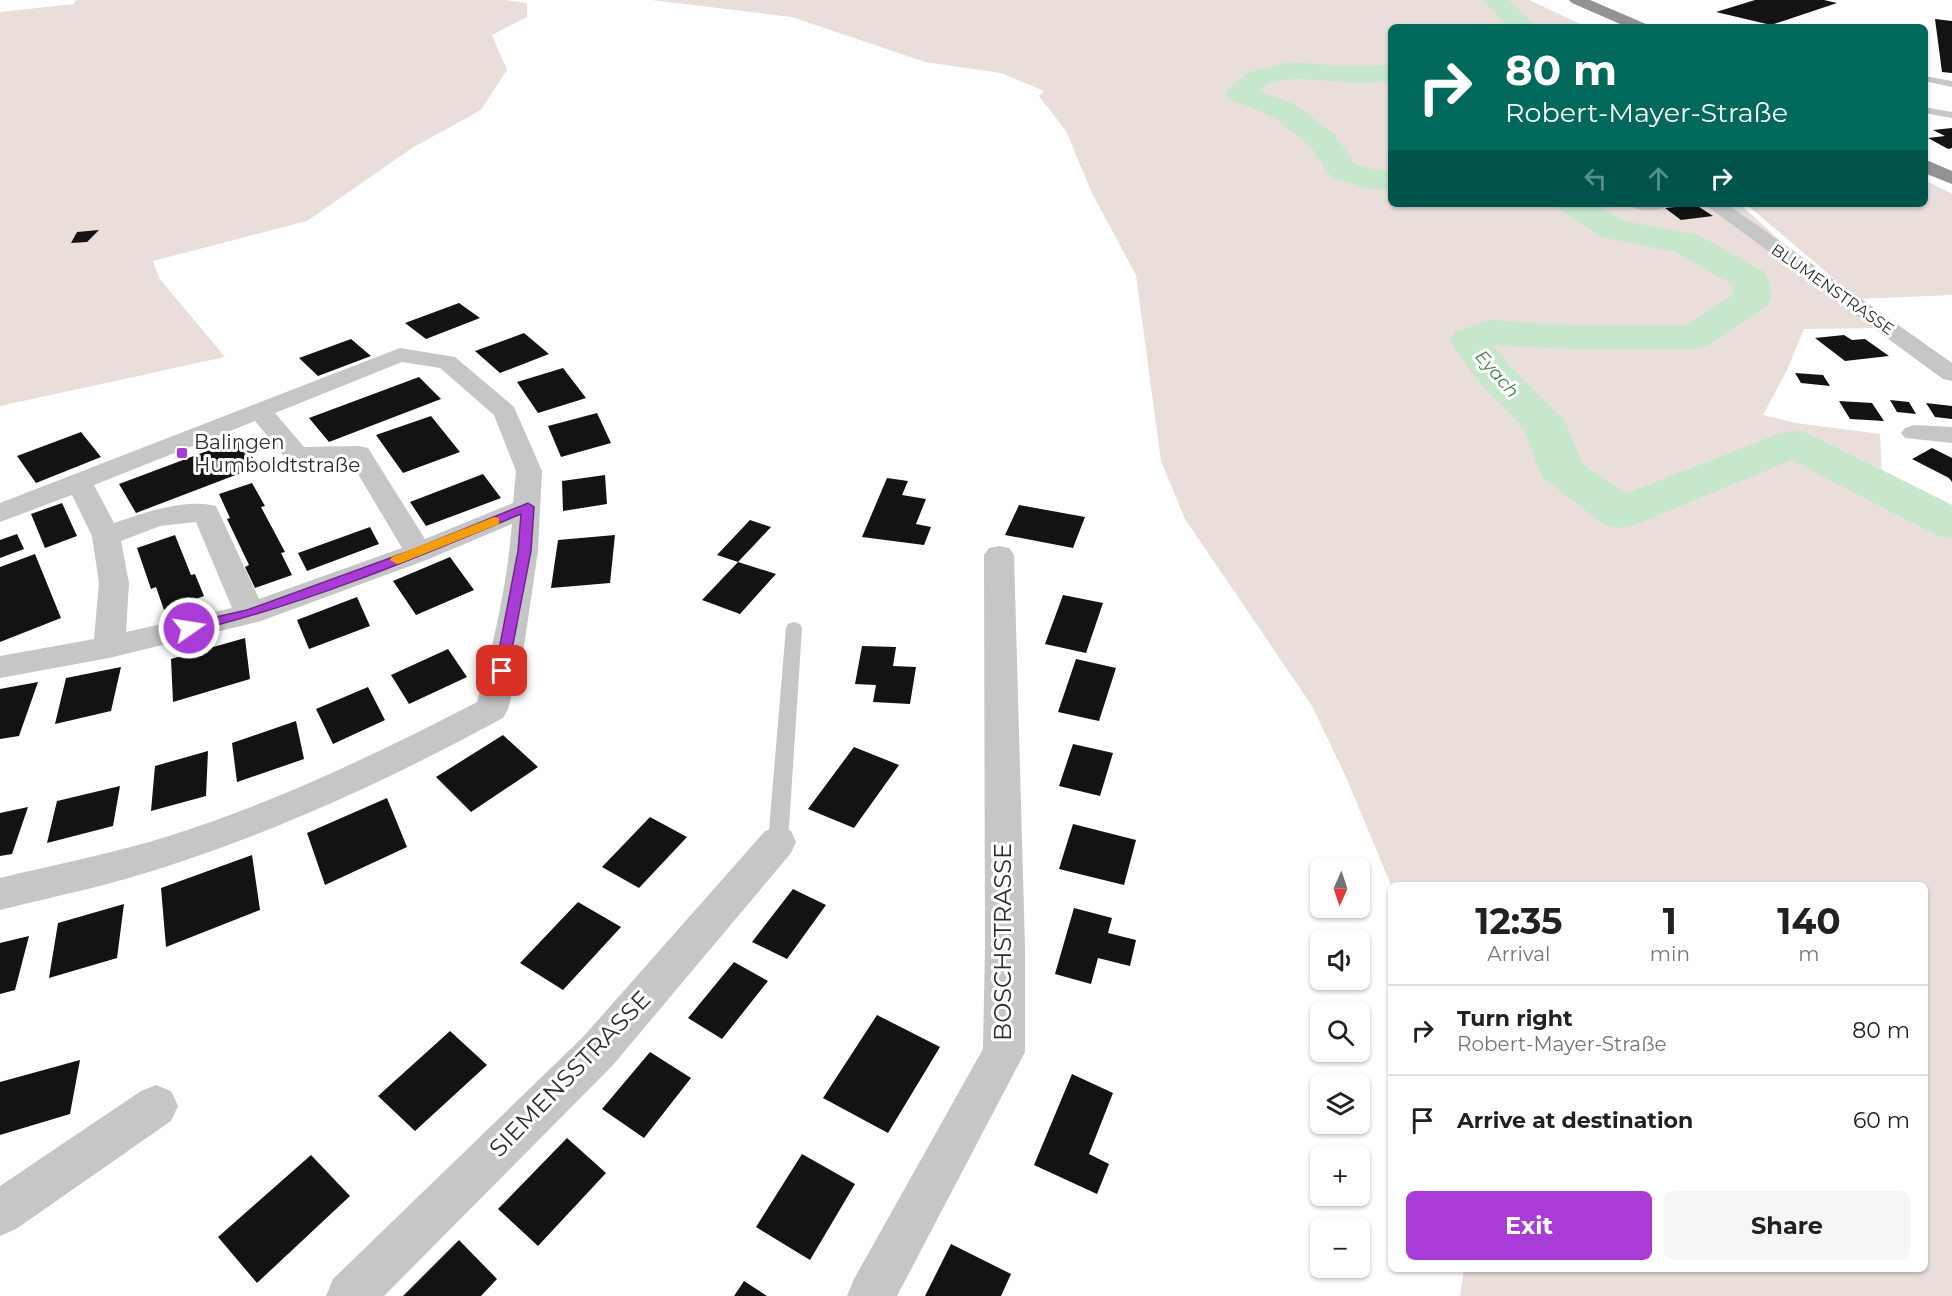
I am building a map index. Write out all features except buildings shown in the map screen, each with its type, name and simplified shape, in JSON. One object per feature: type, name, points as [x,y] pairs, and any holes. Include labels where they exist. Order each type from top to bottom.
[{"type":"highway","points":[[1570,2],[1608,24]]},
{"type":"highway","points":[[1570,2],[1632,24]]},
{"type":"highway","points":[[1928,151],[1952,161]]},
{"type":"highway","points":[[1928,167],[1952,178]]},
{"type":"street","name":"BLUMENSTRASSE","points":[[1718,207],[1952,374]]},
{"type":"street","points":[[0,513],[400,356],[447,362],[505,411],[529,471],[524,551],[507,653],[491,709],[420,747],[334,788],[193,843],[149,857],[0,894]]},
{"type":"street","points":[[260,412],[297,455],[359,454],[419,552]]},
{"type":"street","points":[[1914,433],[1952,435]]},
{"type":"street","points":[[80,482],[106,536],[114,583],[109,647]]},
{"type":"street","points":[[0,667],[109,647],[250,614],[419,552],[528,507]]},
{"type":"street","points":[[106,536],[156,518],[206,512],[250,614]]},
{"type":"street","name":"BOSCHSTRASSE","points":[[871,1296],[1004,1052],[1005,948],[999,555]]},
{"type":"street","name":"SIEMENSSTRASSE","points":[[350,1296],[598,1051],[778,842]]},
{"type":"street","points":[[0,1214],[156,1106]]},
{"type":"lane","points":[[1928,79],[1952,84]]},
{"type":"lane","points":[[1928,103],[1935,102]]},
{"type":"lane","points":[[1928,111],[1952,115]]},
{"type":"lane","points":[[778,842],[794,628]]},
{"type":"shaded area","points":[[76,0],[504,0],[527,3],[527,17],[492,35],[507,70],[481,110],[412,148],[307,221],[153,261],[159,278],[225,357],[0,406],[0,12],[74,4]]},
{"type":"shaded area","points":[[651,0],[1529,0],[1581,24],[1388,24],[1388,207],[1743,207],[1875,328],[1804,329],[1787,370],[1763,415],[1796,423],[1880,434],[1882,473],[1952,510],[1952,1296],[1460,1296],[1464,1272],[1928,1272],[1928,882],[1390,882],[1345,775],[1312,706],[1185,519],[1161,461],[1136,275],[1092,193],[1066,131],[1039,96],[1044,91],[1001,73],[925,62],[792,17]]},
{"type":"shaded area","points":[[1928,182],[1952,194],[1952,295],[1858,299],[1750,207],[1928,207]]},
{"type":"waterway","name":"Eyach","points":[[1494,0],[1521,24]]},
{"type":"waterway","name":"Eyach","points":[[1388,73],[1346,74],[1289,70],[1256,79],[1239,93],[1285,111],[1324,142],[1343,171],[1370,179],[1388,180]]},
{"type":"waterway","name":"Eyach","points":[[1578,207],[1613,230],[1685,243],[1750,279],[1752,299],[1695,337],[1568,337],[1490,332],[1469,341],[1496,376],[1545,426],[1562,470],[1620,513],[1794,443],[1952,524]]},
{"type":"slow traffic","points":[[397,560],[494,521]]},
{"type":"place","name":"Balingen Humboldtstraße","points":[[182,453]]},
{"type":"route","points":[[189,628],[250,614],[419,552],[528,507],[524,551],[502,671]]}]
